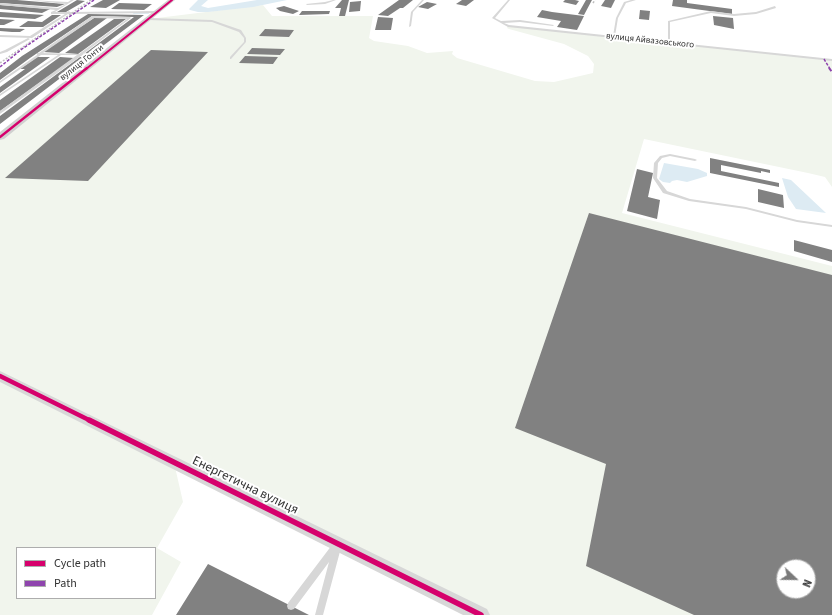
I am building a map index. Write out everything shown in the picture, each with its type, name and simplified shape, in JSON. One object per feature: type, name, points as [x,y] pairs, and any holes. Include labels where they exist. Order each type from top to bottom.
[{"type":"street","name":"вулиця Гонти","points":[[0,137],[172,0]]},
{"type":"street","name":"Енергетична вулиця","points":[[0,376],[481,615]]},
{"type":"lane","points":[[30,0],[68,3]]},
{"type":"lane","points":[[73,0],[52,13],[157,12]]},
{"type":"lane","points":[[307,4],[324,3],[335,0]]},
{"type":"lane","points":[[410,26],[412,12],[423,0]]},
{"type":"lane","points":[[509,0],[493,18],[501,22],[520,21],[553,25]]},
{"type":"lane","points":[[614,37],[617,18],[625,2],[635,0]]},
{"type":"lane","points":[[0,4],[58,9]]},
{"type":"lane","points":[[669,43],[668,22],[707,13],[734,15],[756,13],[776,7]]},
{"type":"lane","points":[[0,53],[31,37],[69,12]]},
{"type":"lane","points":[[0,82],[93,17],[130,18],[0,113]]},
{"type":"lane","points":[[149,19],[212,21],[240,31],[246,38],[245,42],[231,58]]},
{"type":"lane","name":"вулиця Айвазовського","points":[[501,22],[508,26],[832,60]]},
{"type":"lane","points":[[0,36],[31,37]]},
{"type":"lane","points":[[38,54],[104,55]]},
{"type":"lane","points":[[0,95],[60,55]]},
{"type":"lane","points":[[694,160],[670,155],[661,157],[656,164],[655,178],[666,192],[689,200],[746,208],[797,221],[832,226]]},
{"type":"lane","points":[[291,606],[338,544]]},
{"type":"lane","points":[[319,615],[338,544]]},
{"type":"shaded area","points":[[198,0],[208,0],[201,6],[208,8],[257,0],[287,0],[253,7],[208,12],[190,10],[189,9]]},
{"type":"shaded area","points":[[263,5],[272,16],[373,16],[369,38],[374,41],[408,46],[427,53],[453,51],[452,54],[457,58],[535,81],[554,82],[593,73],[594,64],[588,56],[564,44],[509,29],[507,28],[508,26],[832,60],[832,187],[825,177],[644,139],[622,213],[832,266],[832,615],[475,615],[175,467],[183,502],[157,548],[181,562],[152,615],[0,615],[0,137],[149,19]]},
{"type":"shaded area","points":[[664,163],[698,169],[707,173],[707,176],[687,182],[677,180],[670,183],[663,182],[659,179]]},
{"type":"shaded area","points":[[782,178],[791,180],[826,213],[796,209],[788,197]]},
{"type":"building","points":[[0,0],[65,4],[57,7],[0,3]]},
{"type":"building","points":[[77,0],[85,1],[66,12],[57,12]]},
{"type":"building","points":[[103,0],[120,0],[106,8],[90,7]]},
{"type":"building","points":[[342,0],[349,0],[345,16],[339,16],[341,8],[335,8]]},
{"type":"building","points":[[399,0],[413,0],[403,8],[400,8],[388,16],[378,15]]},
{"type":"building","points":[[462,0],[474,0],[466,6],[456,4]]},
{"type":"building","points":[[565,0],[579,1],[576,5],[563,2]]},
{"type":"building","points":[[586,0],[592,0],[584,15],[578,14]]},
{"type":"building","points":[[605,0],[615,0],[611,8],[601,6]]},
{"type":"building","points":[[673,0],[687,0],[687,3],[732,9],[732,14],[672,6]]},
{"type":"building","points":[[361,1],[360,11],[349,12],[350,2]]},
{"type":"building","points":[[427,2],[437,4],[428,9],[418,7]]},
{"type":"building","points":[[119,3],[152,4],[144,10],[111,9]]},
{"type":"building","points":[[0,5],[50,9],[42,13],[0,9]]},
{"type":"building","points":[[284,6],[299,11],[293,14],[280,11],[276,8]]},
{"type":"building","points":[[542,10],[584,16],[577,30],[557,27],[561,21],[537,17]]},
{"type":"building","points":[[640,10],[650,11],[649,20],[639,19]]},
{"type":"building","points":[[302,11],[330,11],[329,14],[299,15]]},
{"type":"building","points":[[0,12],[44,15],[35,19],[0,17]]},
{"type":"building","points":[[88,14],[144,15],[92,54],[84,54],[134,17],[92,16],[0,80],[0,73],[22,56]]},
{"type":"building","points":[[52,15],[61,15],[43,27],[19,27],[28,21],[42,22]]},
{"type":"building","points":[[713,16],[733,18],[734,29],[714,25]]},
{"type":"building","points":[[378,17],[393,18],[391,30],[375,30]]},
{"type":"building","points":[[94,18],[107,18],[59,53],[43,52]]},
{"type":"building","points":[[0,19],[15,20],[4,25],[0,25]]},
{"type":"building","points":[[114,19],[126,19],[78,54],[65,53]]},
{"type":"building","points":[[0,28],[25,29],[20,32],[12,32],[0,31]]},
{"type":"building","points":[[265,29],[294,30],[289,37],[259,36]]},
{"type":"building","points":[[252,48],[285,49],[280,55],[247,54]]},
{"type":"building","points":[[151,50],[208,52],[88,181],[5,178]]},
{"type":"building","points":[[245,56],[278,57],[273,64],[239,63]]},
{"type":"building","points":[[37,57],[50,57],[0,93],[0,87],[25,69],[20,69]]},
{"type":"building","points":[[60,57],[74,58],[0,111],[0,100]]},
{"type":"building","points":[[80,57],[88,57],[0,124],[0,116]]},
{"type":"building","points":[[710,158],[770,170],[770,173],[761,171],[761,173],[721,165],[721,171],[779,183],[779,187],[710,173]]},
{"type":"building","points":[[637,169],[653,173],[648,197],[660,200],[657,219],[627,211]]},
{"type":"building","points":[[758,189],[783,195],[784,208],[758,202]]},
{"type":"building","points":[[589,213],[832,275],[832,615],[694,615],[586,566],[606,464],[515,428]]},
{"type":"building","points":[[794,240],[832,250],[832,262],[794,251]]},
{"type":"building","points":[[208,564],[309,615],[176,615]]},
{"type":"waterway","points":[[134,13],[148,13]]},
{"type":"railway","points":[[0,63],[91,0]]},
{"type":"marked path","points":[[0,67],[22,49],[94,0]]},
{"type":"marked path","points":[[824,59],[832,72]]},
{"type":"cycle path","points":[[0,137],[172,0]]},
{"type":"cycle path","points":[[0,376],[481,615]]}]
